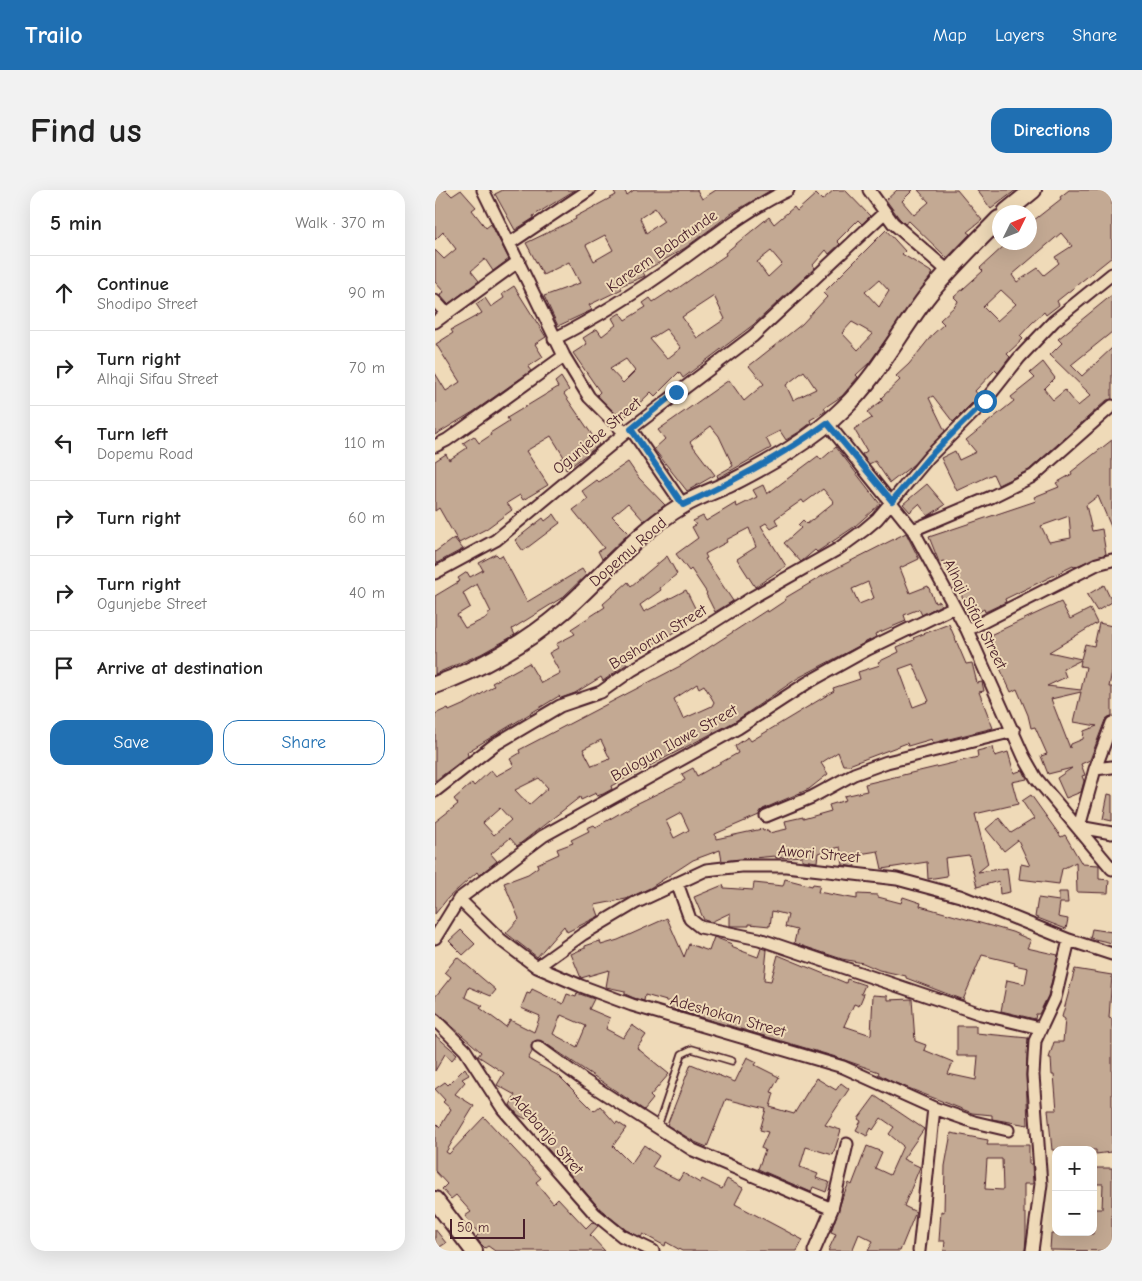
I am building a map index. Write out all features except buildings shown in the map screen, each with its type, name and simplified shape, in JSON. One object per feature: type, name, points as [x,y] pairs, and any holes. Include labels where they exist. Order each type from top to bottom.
[{"type":"main road","points":[[1015,205],[1033,190]]},
{"type":"main road","name":"Dopemu Road","points":[[435,685],[461,676],[540,629],[563,611],[651,529],[683,505],[741,477],[801,442],[827,423],[864,386],[925,299],[992,226]]},
{"type":"main road","points":[[435,1200],[474,1251]]},
{"type":"street","points":[[483,190],[519,261],[554,339],[589,397],[628,431],[683,505]]},
{"type":"street","points":[[510,243],[589,190]]},
{"type":"street","name":"Kareem Babatunde","points":[[554,339],[578,327],[654,280],[753,208],[788,190]]},
{"type":"street","points":[[869,190],[884,213],[913,242],[948,272]]},
{"type":"street","name":"Ogunjebe Street","points":[[435,573],[496,540],[628,431],[768,324],[884,213]]},
{"type":"street","points":[[435,322],[519,261]]},
{"type":"street","name":"Bashorun Street","points":[[435,791],[494,744],[560,706],[601,692],[753,597],[839,549],[877,519],[929,457],[985,401],[1019,358],[1054,321],[1112,274]]},
{"type":"street","points":[[435,301],[447,314]]},
{"type":"street","points":[[435,446],[447,440],[564,356]]},
{"type":"street","points":[[913,530],[991,497],[1033,476],[1112,406]]},
{"type":"street","name":"Alhaji Sifau Street","points":[[827,423],[892,501],[913,530],[967,630],[1024,756],[1036,778],[1079,827],[1112,869]]},
{"type":"street","points":[[967,630],[1097,564],[1112,560]]},
{"type":"street","name":"Balogun Ilawe Street","points":[[435,938],[459,899],[543,836],[577,815],[738,728],[807,683],[868,649],[954,607]]},
{"type":"street","points":[[1112,723],[1095,769],[1079,827],[1112,833]]},
{"type":"street","points":[[766,816],[812,797],[854,774],[887,762],[1013,731]]},
{"type":"street","points":[[1095,769],[1112,767]]},
{"type":"street","name":"Awori Street","points":[[537,967],[635,903],[706,870],[741,866],[786,866],[897,878],[960,896],[1069,940],[1112,954]]},
{"type":"street","points":[[677,883],[689,919],[700,927],[759,939],[981,1014],[1041,1028]]},
{"type":"street","name":"Adeshokan Street","points":[[459,899],[501,940],[537,967],[633,1005],[843,1067],[934,1108],[974,1122],[1008,1130]]},
{"type":"street","points":[[1032,1251],[1041,1184],[1033,1075],[1035,1041],[1055,998],[1069,940]]},
{"type":"street","name":"Adebanjo Stret","points":[[435,1020],[465,1050],[503,1109],[595,1214],[622,1236],[653,1251]]},
{"type":"street","points":[[538,1047],[657,1128],[717,1161],[832,1209]]},
{"type":"street","points":[[919,1251],[934,1108]]},
{"type":"street","points":[[814,1251],[832,1209],[847,1144]]},
{"type":"lane","points":[[657,1128],[682,1054],[692,1049],[732,1061]]},
{"type":"route","points":[[676,392],[631,429],[683,505],[733,482],[801,442],[827,423],[859,464],[892,501],[929,457],[985,401]]}]
